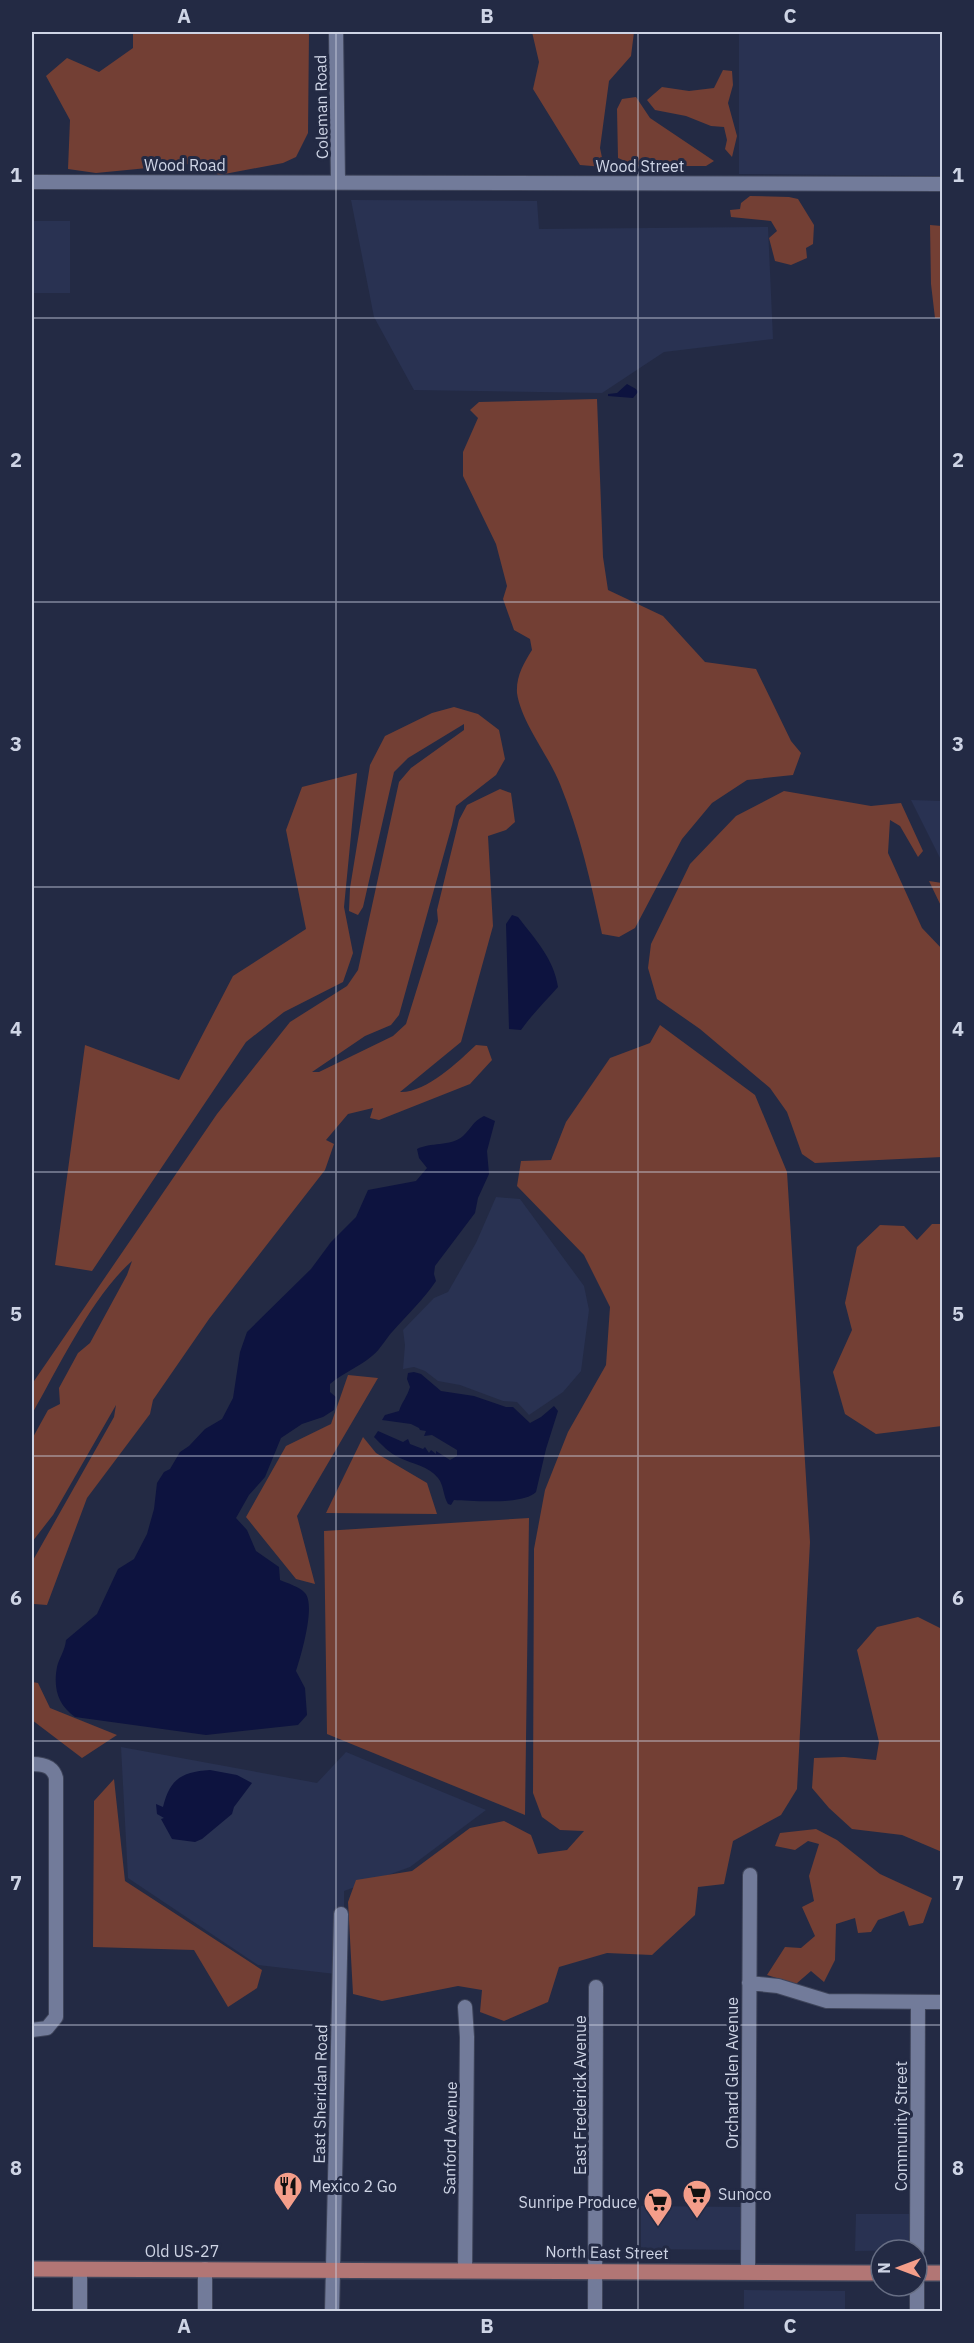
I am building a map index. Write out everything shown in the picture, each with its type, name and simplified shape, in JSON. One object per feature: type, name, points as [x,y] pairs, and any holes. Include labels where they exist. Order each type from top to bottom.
[{"type":"main road","name":"Old US-27","points":[[32,2269],[332,2270]]},
{"type":"main road","name":"North East Street","points":[[332,2270],[869,2272]]},
{"type":"street","name":"Coleman Road","points":[[336,32],[338,181]]},
{"type":"street","name":"Wood Road","points":[[32,182],[338,181]]},
{"type":"street","name":"Wood Street","points":[[338,181],[942,184]]},
{"type":"street","points":[[32,1764],[42,1764],[51,1769],[55,1772],[56,1778],[56,2017],[46,2028],[32,2030]]},
{"type":"street","name":"Orchard Glen Avenue","points":[[748,2271],[750,1875]]},
{"type":"street","name":"East Sheridan Road","points":[[332,2312],[341,1914]]},
{"type":"street","points":[[749,1983],[777,1986],[827,2001],[942,2002]]},
{"type":"street","name":"East Frederick Avenue","points":[[595,2312],[596,1987]]},
{"type":"street","name":"Community Street","points":[[917,2238],[918,2002]]},
{"type":"street","name":"Sanford Avenue","points":[[465,2007],[467,2048],[465,2269]]},
{"type":"street","points":[[80,2268],[80,2312]]},
{"type":"street","points":[[204,2312],[205,2269]]},
{"type":"shaded area","points":[[133,32],[309,32],[308,133],[296,157],[283,163],[219,175],[189,164],[96,173],[68,169],[70,120],[46,76],[67,58],[99,72],[133,48]]},
{"type":"shaded area","points":[[532,32],[634,32],[631,56],[609,81],[600,148],[604,167],[580,165],[533,89],[539,62]]},
{"type":"shaded area","points":[[739,32],[942,32],[942,176],[739,174]]},
{"type":"shaded area","points":[[723,70],[732,71],[733,85],[728,103],[737,136],[732,157],[725,149],[727,140],[724,127],[711,126],[686,116],[655,110],[647,100],[662,87],[689,91],[714,88]]},
{"type":"shaded area","points":[[636,97],[650,118],[714,161],[706,166],[637,166],[618,158],[617,109],[622,99]]},
{"type":"shaded area","points":[[750,196],[798,199],[814,225],[813,244],[806,248],[807,258],[791,265],[775,261],[769,238],[777,231],[771,221],[731,217],[730,210],[740,209],[741,203]]},
{"type":"shaded area","points":[[351,200],[537,201],[539,229],[768,227],[773,339],[664,352],[602,393],[414,390],[374,317]]},
{"type":"shaded area","points":[[32,221],[70,221],[70,293],[32,293]]},
{"type":"shaded area","points":[[930,225],[942,226],[942,318],[935,318],[931,284]]},
{"type":"shaded area","points":[[627,384],[638,392],[633,398],[608,396],[608,394],[617,393]]},
{"type":"shaded area","points":[[597,399],[603,557],[608,590],[663,616],[705,662],[756,669],[791,741],[801,753],[793,775],[747,780],[712,803],[682,839],[635,928],[619,937],[602,934],[584,858],[567,802],[555,773],[524,716],[517,693],[519,675],[532,650],[530,639],[514,630],[503,599],[507,586],[496,544],[463,476],[463,452],[478,418],[470,410],[479,402]]},
{"type":"shaded area","points":[[454,707],[478,714],[499,730],[505,759],[496,775],[456,806],[399,1015],[391,1025],[365,1036],[312,1072],[319,1072],[393,1036],[406,1024],[438,921],[437,910],[459,820],[467,805],[500,789],[511,793],[515,822],[506,830],[488,836],[493,926],[461,1042],[400,1092],[410,1091],[431,1082],[451,1068],[476,1045],[487,1046],[492,1060],[470,1084],[379,1120],[370,1118],[373,1108],[348,1114],[326,1140],[334,1144],[325,1170],[209,1319],[153,1400],[150,1414],[87,1498],[47,1605],[34,1604],[32,1600],[32,1562],[114,1417],[116,1405],[53,1515],[32,1542],[32,1439],[48,1410],[60,1404],[59,1388],[78,1353],[90,1343],[127,1275],[132,1261],[118,1275],[90,1312],[32,1414],[32,1384],[217,1114],[290,1022],[347,986],[358,970],[399,782],[411,768],[464,730],[464,724],[408,758],[394,772],[363,907],[358,915],[349,911],[350,888],[370,765],[385,736],[432,713]]},
{"type":"shaded area","points":[[357,773],[344,907],[353,953],[343,982],[284,1012],[246,1042],[92,1271],[55,1265],[85,1045],[179,1080],[233,976],[306,929],[286,830],[302,787]]},
{"type":"shaded area","points":[[784,791],[871,806],[901,803],[923,851],[918,857],[900,826],[890,820],[888,853],[922,928],[942,949],[942,1157],[815,1163],[802,1154],[787,1112],[770,1088],[700,1029],[657,999],[648,968],[651,944],[690,864],[736,816]]},
{"type":"shaded area","points":[[911,800],[942,801],[942,862]]},
{"type":"shaded area","points":[[929,881],[942,883],[942,908]]},
{"type":"shaded area","points":[[512,915],[518,917],[543,950],[552,967],[558,987],[521,1030],[509,1029],[506,924]]},
{"type":"shaded area","points":[[660,1025],[755,1095],[787,1172],[810,1542],[797,1789],[781,1815],[733,1841],[724,1884],[698,1887],[695,1915],[652,1955],[607,1953],[559,1967],[548,2002],[504,2021],[480,2012],[482,1990],[458,1986],[382,2001],[353,1994],[348,1902],[356,1880],[412,1871],[470,1828],[504,1821],[531,1835],[538,1854],[567,1850],[584,1831],[560,1830],[542,1817],[533,1793],[534,1549],[545,1490],[568,1432],[606,1365],[610,1307],[584,1255],[517,1186],[521,1161],[551,1160],[566,1122],[610,1058],[650,1043]]},
{"type":"shaded area","points":[[484,1116],[495,1121],[487,1151],[489,1174],[478,1198],[475,1213],[435,1266],[436,1281],[375,1353],[330,1384],[330,1392],[336,1397],[334,1410],[323,1417],[302,1424],[281,1438],[265,1477],[249,1495],[236,1518],[247,1530],[256,1551],[279,1567],[280,1580],[300,1589],[308,1599],[306,1631],[296,1671],[305,1688],[307,1715],[298,1725],[206,1735],[75,1717],[64,1707],[56,1689],[57,1667],[66,1640],[97,1614],[118,1569],[134,1559],[147,1534],[154,1509],[157,1483],[164,1472],[170,1469],[180,1452],[205,1429],[222,1419],[233,1398],[240,1352],[247,1332],[311,1269],[331,1242],[356,1217],[368,1190],[416,1181],[427,1168],[419,1158],[417,1149],[452,1142],[463,1136]]},
{"type":"shaded area","points":[[496,1197],[520,1199],[584,1286],[589,1310],[581,1371],[563,1392],[529,1415],[517,1402],[503,1401],[460,1385],[438,1381],[425,1371],[414,1367],[403,1369],[405,1345],[403,1330],[434,1298],[448,1292],[476,1243]]},
{"type":"shaded area","points":[[932,1224],[942,1224],[942,1426],[876,1434],[845,1414],[833,1372],[852,1330],[845,1303],[857,1247],[880,1225],[904,1226],[917,1240]]},
{"type":"shaded area","points":[[408,1373],[421,1374],[441,1391],[474,1396],[506,1407],[513,1407],[530,1423],[554,1406],[558,1411],[536,1492],[530,1496],[510,1501],[454,1500],[451,1505],[448,1504],[441,1484],[434,1474],[396,1456],[380,1443],[374,1437],[378,1431],[403,1442],[408,1439],[410,1444],[423,1449],[425,1447],[429,1453],[431,1450],[436,1454],[436,1451],[450,1460],[457,1456],[457,1450],[432,1435],[424,1436],[426,1431],[411,1424],[382,1420],[385,1415],[399,1411],[410,1387],[407,1379]]},
{"type":"shaded area","points":[[348,1375],[378,1378],[297,1516],[315,1584],[296,1579],[246,1517],[286,1446],[331,1424]]},
{"type":"shaded area","points":[[363,1437],[376,1453],[427,1483],[437,1514],[326,1513]]},
{"type":"shaded area","points":[[529,1518],[525,1815],[327,1734],[324,1531]]},
{"type":"shaded area","points":[[918,1617],[942,1629],[942,1852],[902,1835],[852,1829],[812,1788],[814,1758],[844,1757],[876,1760],[879,1742],[857,1650],[877,1627]]},
{"type":"shaded area","points":[[32,1682],[38,1683],[50,1708],[117,1735],[82,1758],[32,1720]]},
{"type":"shaded area","points":[[121,1747],[317,1783],[346,1752],[486,1810],[410,1867],[344,1891],[344,1975],[258,1965],[128,1878]]},
{"type":"shaded area","points":[[210,1770],[237,1775],[252,1783],[234,1807],[232,1814],[202,1839],[195,1842],[172,1839],[161,1819],[164,1818],[157,1814],[156,1804],[163,1807],[169,1790],[184,1775]]},
{"type":"shaded area","points":[[114,1779],[125,1881],[262,1970],[257,1988],[228,2007],[194,1950],[93,1947],[94,1801]]},
{"type":"shaded area","points":[[816,1829],[837,1840],[880,1874],[932,1898],[923,1923],[909,1926],[904,1911],[878,1920],[871,1932],[858,1933],[855,1918],[836,1924],[835,1960],[824,1982],[811,1971],[796,1984],[767,1975],[785,1947],[801,1948],[815,1936],[802,1907],[814,1901],[809,1876],[819,1844],[808,1841],[795,1850],[775,1846],[780,1833]]},
{"type":"shaded area","points":[[641,2206],[743,2207],[743,2250],[641,2249]]},
{"type":"shaded area","points":[[856,2214],[912,2214],[912,2238],[869,2238],[869,2251],[855,2251]]},
{"type":"shaded area","points":[[744,2290],[845,2291],[845,2311],[744,2311]]},
{"type":"place","name":"Mexico 2 Go","points":[[288,2212]]},
{"type":"place","name":"Sunoco","points":[[697,2220]]},
{"type":"place","name":"Sunripe Produce","points":[[658,2228]]}]
